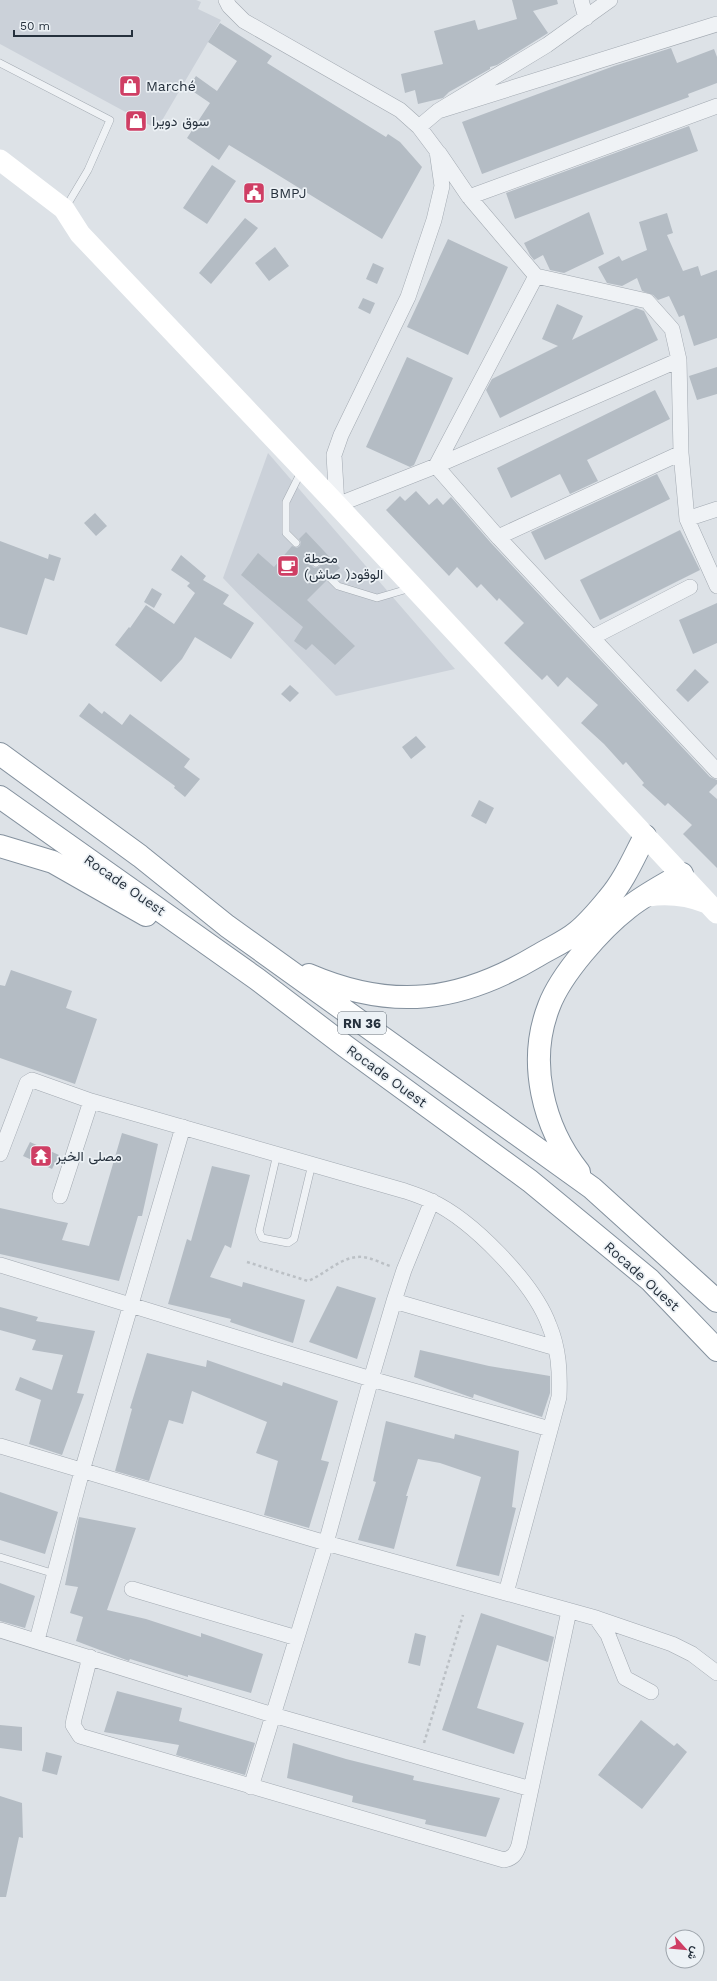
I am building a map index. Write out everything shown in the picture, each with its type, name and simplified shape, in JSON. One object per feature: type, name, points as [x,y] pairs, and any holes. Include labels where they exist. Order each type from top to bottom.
[{"type":"highway","name":"Rocade Ouest","points":[[0,754],[140,856],[227,926],[592,1188],[717,1301]]},
{"type":"highway","name":"Rocade Ouest","points":[[0,797],[242,969],[530,1181],[650,1280],[717,1350]]},
{"type":"highway","points":[[274,960],[326,982],[372,994],[401,997],[425,997],[457,992],[485,983],[512,971],[576,933],[609,899],[645,836]]},
{"type":"highway","points":[[0,846],[52,862],[242,969]]},
{"type":"highway","points":[[592,1188],[574,1165],[561,1144],[544,1103],[540,1081],[539,1054],[542,1029],[549,1006],[561,983],[581,956],[628,908],[682,874]]},
{"type":"main road","points":[[0,160],[64,209],[80,234],[302,470],[337,505],[712,908]]},
{"type":"main road","points":[[648,896],[671,894],[684,896],[712,908]]},
{"type":"street","points":[[226,0],[229,6],[244,21],[400,110],[419,127],[438,151],[469,197],[536,276],[647,301],[672,329],[679,360],[681,453],[687,519],[717,586]]},
{"type":"street","points":[[581,0],[586,18]]},
{"type":"street","points":[[419,127],[438,111],[547,45],[610,0]]},
{"type":"street","points":[[438,111],[717,24]]},
{"type":"street","points":[[469,197],[717,106]]},
{"type":"street","points":[[438,151],[442,186],[434,220],[408,296],[341,435],[334,455],[337,505],[436,466],[679,360]]},
{"type":"street","points":[[436,466],[536,276]]},
{"type":"street","points":[[498,536],[681,453]]},
{"type":"street","points":[[436,466],[498,536],[717,771]]},
{"type":"street","points":[[687,519],[717,509]]},
{"type":"street","points":[[593,637],[690,587]]},
{"type":"street","points":[[0,1154],[26,1083],[32,1080],[91,1101],[405,1191],[432,1201],[452,1214],[482,1238],[508,1264],[533,1296],[549,1324],[560,1369],[558,1397],[506,1593]]},
{"type":"street","points":[[60,1196],[91,1101]]},
{"type":"street","points":[[37,1640],[82,1471],[183,1127]]},
{"type":"street","points":[[251,1787],[326,1543],[370,1379],[394,1301],[404,1270],[432,1201]]},
{"type":"street","points":[[0,1265],[370,1379],[550,1429]]},
{"type":"street","points":[[394,1301],[556,1348]]},
{"type":"street","points":[[0,1446],[326,1543],[596,1618],[672,1644],[692,1654],[717,1672]]},
{"type":"street","points":[[132,1589],[297,1638]]},
{"type":"street","points":[[90,1657],[73,1725],[80,1736],[504,1860],[512,1858],[517,1852],[569,1610]]},
{"type":"street","points":[[596,1618],[608,1635],[625,1678],[651,1692]]},
{"type":"street","points":[[0,1630],[37,1640],[273,1715],[531,1788]]},
{"type":"lane","points":[[0,63],[110,120],[88,170],[64,209]]},
{"type":"lane","points":[[296,543],[286,533],[286,502],[302,470]]},
{"type":"lane","points":[[310,557],[316,563]]},
{"type":"lane","points":[[330,578],[338,586],[377,598],[412,587]]},
{"type":"lane","points":[[278,1154],[259,1231],[262,1238],[288,1243],[294,1239],[312,1164]]},
{"type":"lane","points":[[0,1558],[55,1574]]},
{"type":"path","points":[[247,1262],[308,1282],[344,1261],[356,1257],[363,1257],[404,1270]]},
{"type":"path","points":[[420,1757],[463,1615]]},
{"type":"shaded area","name":"Marché","points":[[0,0],[196,0],[201,2],[198,9],[221,20],[157,129],[0,44]]},
{"type":"shaded area","points":[[268,453],[455,669],[336,696],[223,578]]},
{"type":"building","points":[[512,0],[557,0],[558,4],[533,11],[548,33],[497,65],[490,67],[490,69],[449,92],[443,98],[418,104],[415,90],[405,93],[401,74],[443,64],[434,31],[475,20],[478,30],[517,19]]},
{"type":"building","points":[[220,23],[272,56],[267,63],[386,137],[388,134],[400,142],[422,167],[382,239],[229,145],[219,160],[187,138],[210,103],[188,88],[196,76],[217,91],[237,61],[208,42]]},
{"type":"building","points":[[671,48],[677,63],[714,49],[717,57],[717,83],[688,94],[689,97],[482,174],[462,122],[614,66]]},
{"type":"building","points":[[689,126],[698,151],[515,219],[506,193]]},
{"type":"building","points":[[212,165],[236,181],[207,224],[183,208]]},
{"type":"building","points":[[589,212],[604,254],[564,273],[550,270],[543,255],[534,260],[530,255],[524,243]]},
{"type":"building","points":[[667,213],[673,233],[667,235],[683,271],[698,266],[701,276],[717,270],[717,338],[694,346],[684,315],[679,317],[669,296],[658,300],[653,295],[642,291],[637,278],[622,286],[607,283],[598,267],[619,256],[622,261],[647,250],[639,222]]},
{"type":"building","points":[[245,218],[258,228],[211,284],[199,273]]},
{"type":"building","points":[[448,239],[508,267],[468,355],[407,327]]},
{"type":"building","points":[[275,247],[289,266],[269,281],[255,263]]},
{"type":"building","points":[[373,263],[384,268],[377,284],[366,279]]},
{"type":"building","points":[[363,298],[375,303],[370,314],[358,308]]},
{"type":"building","points":[[557,304],[583,316],[572,340],[636,308],[644,311],[658,340],[500,418],[486,390],[492,379],[558,346],[542,339]]},
{"type":"building","points":[[407,357],[453,378],[414,465],[410,467],[366,447]]},
{"type":"building","points":[[717,367],[717,394],[697,400],[689,376]]},
{"type":"building","points":[[655,390],[670,419],[587,460],[598,481],[570,494],[560,474],[511,498],[497,468]]},
{"type":"building","points":[[657,474],[670,499],[545,560],[531,532]]},
{"type":"building","points":[[416,491],[429,505],[437,498],[443,505],[451,497],[491,543],[710,777],[717,780],[717,784],[709,792],[717,799],[717,868],[683,834],[692,825],[668,803],[665,806],[642,785],[644,783],[626,762],[623,765],[604,744],[581,723],[598,705],[567,677],[558,687],[547,675],[542,680],[504,643],[524,623],[499,598],[497,601],[481,584],[477,588],[457,567],[449,576],[386,510],[400,496],[405,501]]},
{"type":"building","points":[[95,513],[107,526],[96,536],[84,523]]},
{"type":"building","points":[[680,530],[700,570],[600,620],[580,580]]},
{"type":"building","points":[[306,532],[340,568],[333,574],[327,574],[325,577],[326,581],[307,600],[355,646],[335,665],[312,644],[306,650],[294,641],[303,627],[241,575],[258,553],[274,567],[292,546],[297,548],[300,546],[301,542],[299,539]],"holes":[[[309,552],[313,553],[320,560],[321,564],[319,567],[314,568],[306,560],[305,555]]]},
{"type":"building","points":[[0,541],[48,559],[49,554],[61,558],[54,581],[45,578],[27,635],[0,627]]},
{"type":"building","points":[[181,555],[206,576],[203,580],[229,595],[223,604],[254,623],[231,659],[195,637],[182,659],[161,682],[115,645],[129,627],[130,628],[146,605],[174,624],[195,593],[187,586],[190,583],[171,570]]},
{"type":"building","points":[[152,588],[162,594],[154,608],[144,602]]},
{"type":"building","points":[[717,603],[717,643],[693,654],[679,620]]},
{"type":"building","points":[[695,669],[709,682],[688,702],[676,690]]},
{"type":"building","points":[[290,685],[299,693],[290,702],[281,694]]},
{"type":"building","points":[[89,703],[102,714],[104,711],[122,725],[130,714],[190,759],[184,767],[200,779],[185,797],[174,788],[175,786],[79,716]]},
{"type":"building","points":[[416,736],[426,747],[411,759],[402,747]]},
{"type":"building","points":[[479,800],[494,808],[486,824],[471,816]]},
{"type":"building","points":[[11,970],[72,991],[66,1008],[97,1019],[75,1084],[0,1058],[0,985],[5,986]]},
{"type":"building","points":[[122,1133],[158,1144],[142,1216],[138,1216],[119,1281],[0,1254],[0,1208],[68,1223],[62,1240],[89,1246]]},
{"type":"building","points":[[30,1142],[59,1155],[52,1169],[23,1156]]},
{"type":"building","points":[[212,1166],[250,1175],[231,1248],[225,1245],[210,1277],[242,1287],[243,1282],[305,1300],[293,1343],[230,1322],[231,1319],[168,1304],[187,1239],[191,1241]]},
{"type":"building","points":[[337,1286],[376,1298],[357,1359],[309,1342]]},
{"type":"building","points":[[0,1307],[38,1317],[36,1321],[95,1331],[77,1393],[84,1394],[62,1455],[29,1444],[41,1400],[15,1390],[20,1377],[52,1390],[63,1355],[32,1350],[36,1340],[0,1330]]},
{"type":"building","points":[[420,1350],[489,1366],[550,1376],[550,1393],[542,1417],[474,1394],[473,1398],[414,1377]]},
{"type":"building","points":[[147,1353],[206,1367],[207,1360],[282,1386],[283,1382],[338,1401],[321,1460],[329,1462],[309,1528],[264,1515],[278,1461],[256,1453],[267,1422],[192,1391],[183,1424],[169,1420],[149,1481],[115,1471],[132,1409],[130,1408]]},
{"type":"building","points":[[386,1421],[454,1439],[455,1434],[519,1451],[512,1507],[516,1508],[499,1576],[456,1566],[481,1477],[440,1463],[418,1459],[406,1496],[408,1496],[394,1549],[358,1540],[376,1482],[373,1481]]},
{"type":"building","points":[[0,1492],[58,1512],[45,1554],[0,1540]]},
{"type":"building","points":[[79,1517],[136,1528],[107,1610],[146,1619],[201,1637],[201,1633],[263,1654],[251,1693],[188,1675],[188,1677],[130,1659],[129,1661],[76,1641],[83,1617],[70,1613],[78,1587],[65,1585]]},
{"type":"building","points":[[0,1583],[35,1596],[25,1628],[0,1621]]},
{"type":"building","points":[[481,1613],[554,1637],[548,1662],[497,1645],[477,1708],[524,1723],[514,1754],[442,1730]]},
{"type":"building","points":[[415,1633],[426,1636],[420,1666],[408,1663]]},
{"type":"building","points":[[117,1691],[182,1708],[179,1721],[255,1743],[245,1775],[176,1755],[179,1745],[104,1732]]},
{"type":"building","points":[[641,1720],[674,1746],[677,1743],[687,1752],[642,1809],[598,1775]]},
{"type":"building","points":[[0,1725],[22,1727],[22,1751],[0,1748]]},
{"type":"building","points":[[293,1743],[346,1759],[414,1776],[413,1780],[500,1798],[486,1837],[425,1824],[426,1820],[352,1802],[353,1796],[287,1778]]},
{"type":"building","points":[[46,1752],[62,1756],[57,1775],[42,1771]]},
{"type":"building","points":[[0,1796],[22,1803],[23,1838],[19,1837],[6,1897],[0,1897]]},
{"type":"place","name":"Marché","points":[[130,86]]},
{"type":"place","name":"سوق دويرا","points":[[136,121]]},
{"type":"place","name":"BMPJ","points":[[254,193]]},
{"type":"place","name":"محطة الوقود( صاش)","points":[[288,566]]},
{"type":"place","name":"مصلى الخير","points":[[41,1156]]}]
